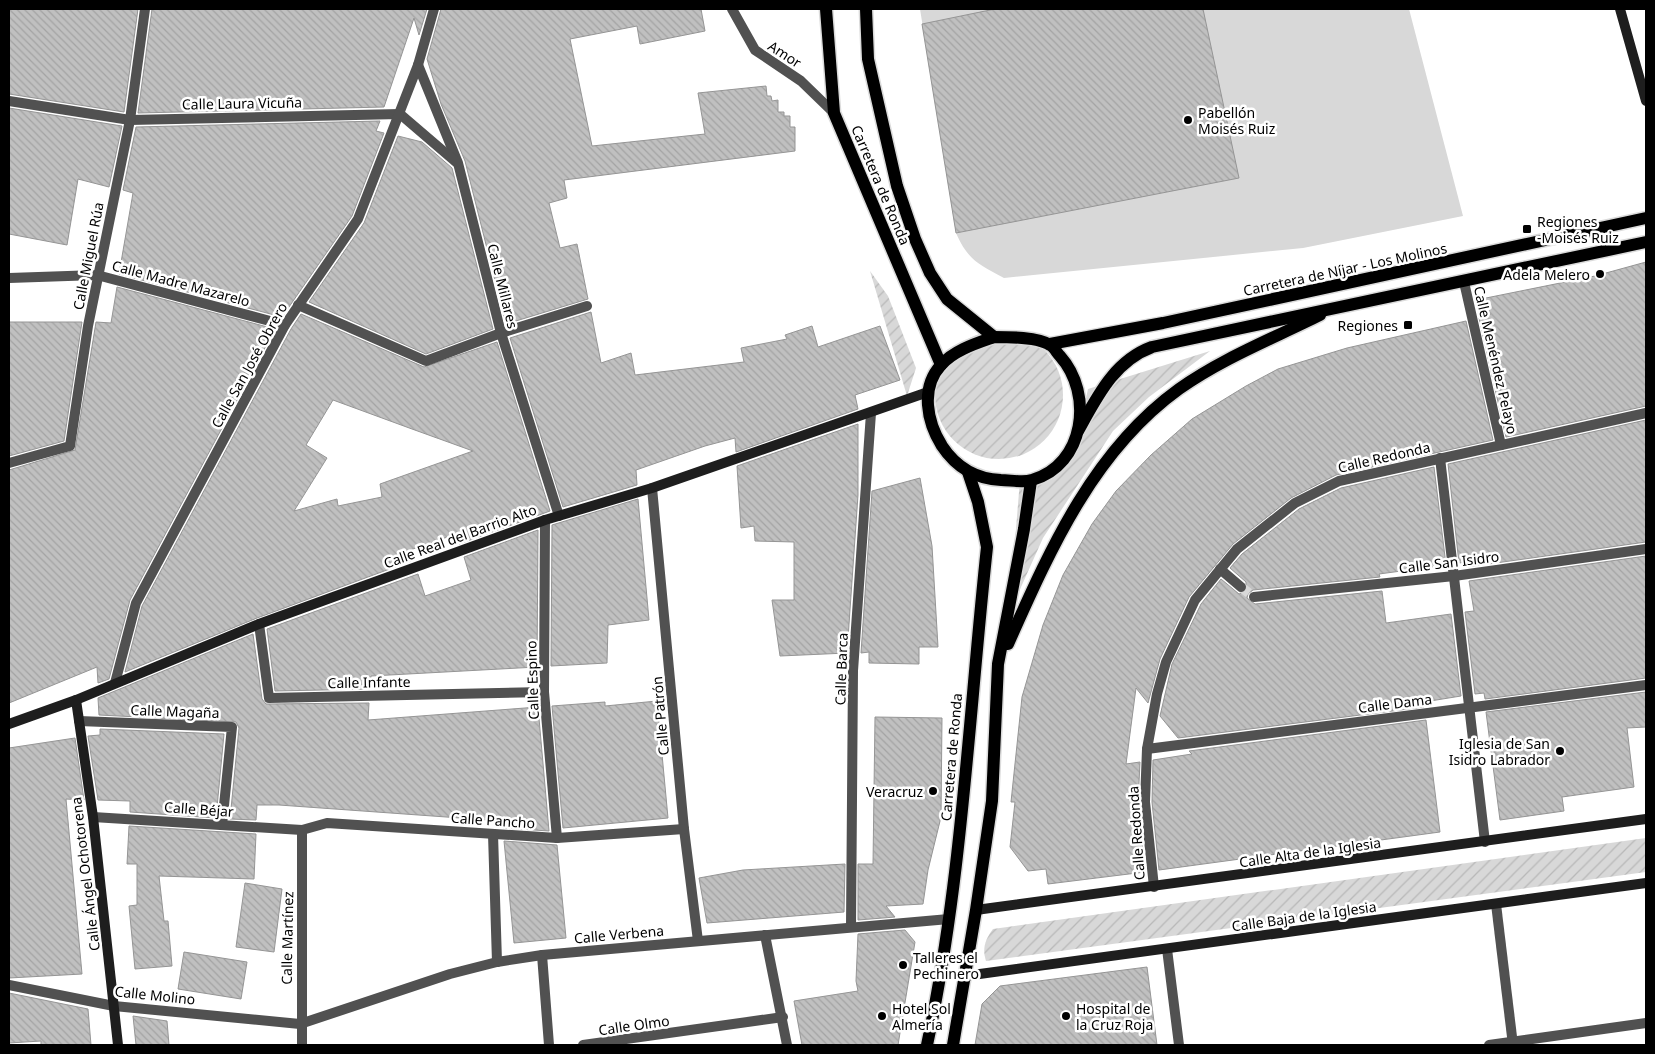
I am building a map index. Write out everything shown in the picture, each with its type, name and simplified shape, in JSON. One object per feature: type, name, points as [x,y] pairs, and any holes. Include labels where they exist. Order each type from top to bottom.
[{"type":"main road","name":"Carretera de Ronda","points":[[826,9],[834,113],[941,365]]},
{"type":"main road","name":"Carretera de Ronda","points":[[866,9],[868,59],[897,186],[915,239],[930,273],[947,299],[994,337]]},
{"type":"main road","name":"Carretera de Níjar - Los Molinos","points":[[1050,344],[1163,323],[1646,218]]},
{"type":"main road","points":[[1078,431],[1081,407],[1077,382],[1067,364],[1050,344],[1021,338],[994,337],[956,353],[941,365],[928,392],[930,419],[937,437],[950,458],[968,472],[995,480],[1031,481],[1051,470],[1069,453],[1078,431],[1110,377],[1139,352],[1338,306],[1464,282],[1646,242]]},
{"type":"main road","points":[[998,664],[1038,575],[1073,509],[1107,459],[1148,414],[1212,368],[1246,349],[1338,306]]},
{"type":"main road","name":"Carretera de Ronda","points":[[927,1045],[942,977],[949,919],[987,547],[978,502],[968,472]]},
{"type":"main road","points":[[953,1045],[992,801],[998,664],[1024,529],[1031,481]]},
{"type":"street","name":"Calle Miguel Rúa","points":[[9,463],[70,446],[97,275],[130,120],[145,9]]},
{"type":"street","name":"Calle San José Obrero","points":[[114,683],[136,603],[285,325],[358,219],[400,114],[418,64],[434,9]]},
{"type":"street","name":"Amor","points":[[732,9],[754,50],[801,81],[834,113]]},
{"type":"street","points":[[1620,9],[1646,101]]},
{"type":"street","name":"Calle Millares","points":[[418,64],[458,163],[501,333],[560,516]]},
{"type":"street","name":"Calle Laura Vicuña","points":[[9,101],[130,120],[400,114]]},
{"type":"street","points":[[400,114],[458,163]]},
{"type":"street","name":"Calle Madre Mazarelo","points":[[9,278],[97,275],[285,325]]},
{"type":"street","name":"Calle Menéndez Pelayo","points":[[1464,282],[1501,445]]},
{"type":"street","points":[[298,305],[426,361],[501,333],[588,306]]},
{"type":"street","name":"Calle Real del Barrio Alto","points":[[9,724],[76,700],[259,624],[545,520],[652,488],[928,392]]},
{"type":"street","name":"Calle Barca","points":[[851,927],[853,671],[862,511],[871,413]]},
{"type":"street","name":"Calle Redonda","points":[[1154,887],[1145,802],[1147,749],[1157,694],[1166,662],[1195,600],[1237,548],[1295,503],[1339,481],[1646,413]]},
{"type":"street","points":[[1440,458],[1485,842]]},
{"type":"street","name":"Calle Patrón","points":[[652,488],[684,829],[698,941]]},
{"type":"street","name":"Calle Espino","points":[[545,520],[544,692],[557,838]]},
{"type":"street","name":"Calle San Isidro","points":[[1254,597],[1454,576],[1646,549]]},
{"type":"street","points":[[1220,569],[1241,587]]},
{"type":"street","name":"Calle Infante","points":[[259,624],[269,698],[544,692]]},
{"type":"street","name":"Calle Dama","points":[[1147,749],[1470,706],[1646,685]]},
{"type":"street","name":"Calle Ángel Ochotorena","points":[[76,700],[93,817],[118,1045]]},
{"type":"street","name":"Calle Magaña","points":[[79,721],[232,727],[222,825]]},
{"type":"street","name":"Calle Béjar","points":[[93,817],[302,830]]},
{"type":"street","name":"Calle Alta de la Iglesia","points":[[976,910],[1485,842],[1646,818]]},
{"type":"street","name":"Calle Pancho","points":[[302,830],[327,823],[557,838],[684,829]]},
{"type":"street","name":"Calle Martínez","points":[[302,830],[300,1024],[302,1045]]},
{"type":"street","points":[[493,834],[498,962]]},
{"type":"street","name":"Calle Baja de la Iglesia","points":[[965,976],[1646,883]]},
{"type":"street","points":[[1496,904],[1513,1044]]},
{"type":"street","name":"Calle Verbena","points":[[300,1024],[450,974],[498,962],[542,955],[949,919]]},
{"type":"street","points":[[765,935],[787,1045]]},
{"type":"street","points":[[1167,949],[1179,1045]]},
{"type":"street","points":[[542,955],[549,1045]]},
{"type":"street","name":"Calle Molino","points":[[9,985],[114,1006],[300,1024]]},
{"type":"street","name":"Calle Olmo","points":[[582,1045],[634,1042],[782,1016]]},
{"type":"street","points":[[1489,1045],[1513,1044],[1646,1023]]},
{"type":"shaded area","name":"Pabellón Moisés Ruiz","points":[[920,9],[1409,9],[1463,216],[1303,248],[1004,278],[975,260],[960,242],[956,233]]},
{"type":"shaded area","points":[[870,271],[888,296],[916,368],[907,396]]},
{"type":"shaded area","points":[[999,331],[1023,336],[1044,350],[1058,371],[1063,395],[1058,419],[1044,440],[1023,454],[999,459],[975,454],[954,440],[940,419],[935,395],[940,371],[954,350],[975,336]]},
{"type":"shaded area","points":[[1210,351],[1149,397],[1113,431],[1043,538],[1009,614],[1020,480],[1045,471],[1067,455],[1076,433],[1088,389]]},
{"type":"shaded area","points":[[1646,838],[1646,872],[986,961],[984,952],[985,944],[993,929]]},
{"type":"building","points":[[9,9],[138,9],[124,112],[9,94]]},
{"type":"building","points":[[152,9],[427,9],[419,35],[414,18],[384,107],[138,113]]},
{"type":"building","points":[[441,9],[701,9],[705,31],[640,44],[637,26],[570,39],[592,146],[705,134],[698,93],[766,86],[767,96],[771,96],[772,101],[778,100],[778,112],[784,112],[784,116],[790,116],[790,127],[795,127],[795,151],[564,180],[567,198],[549,203],[560,248],[577,244],[588,299],[506,324],[465,161],[441,104],[427,59]]},
{"type":"building","points":[[995,9],[1203,9],[1239,178],[956,233],[922,24]]},
{"type":"building","points":[[9,108],[122,126],[109,187],[78,179],[67,245],[9,234]]},
{"type":"building","points":[[380,121],[376,131],[384,133],[352,216],[282,317],[119,274],[133,193],[123,190],[136,127]]},
{"type":"building","points":[[398,136],[422,142],[452,168],[493,329],[426,354],[309,302],[364,223]]},
{"type":"building","points":[[1646,262],[1646,406],[1506,437],[1479,318],[1490,315],[1486,298],[1595,276]]},
{"type":"building","points":[[117,287],[275,329],[130,600],[109,679],[98,683],[97,667],[9,703],[9,470],[75,450],[96,322],[111,323]]},
{"type":"building","points":[[591,312],[601,363],[631,353],[635,375],[744,362],[741,348],[787,339],[785,335],[812,326],[818,347],[880,326],[900,380],[855,395],[858,409],[736,452],[735,438],[705,446],[636,470],[637,485],[563,507],[510,338]]},
{"type":"building","points":[[301,314],[424,367],[497,342],[550,511],[459,544],[456,534],[410,550],[414,560],[257,618],[125,672],[142,606],[291,329]],"holes":[[[333,400],[473,451],[380,484],[382,497],[338,506],[337,499],[294,511],[327,458],[306,445]]]},
{"type":"building","points":[[1466,321],[1493,440],[1336,475],[1291,498],[1233,544],[1189,597],[1160,659],[1148,703],[1136,688],[1126,764],[1140,762],[1138,803],[1145,872],[1048,884],[1046,869],[1028,871],[1010,847],[1015,802],[1011,802],[1022,697],[1043,625],[1063,575],[1092,524],[1116,491],[1151,455],[1192,419],[1278,369],[1347,348]]},
{"type":"building","points":[[9,322],[82,322],[64,441],[9,456]]},
{"type":"building","points":[[1646,420],[1646,542],[1467,567],[1467,562],[1459,563],[1448,464]]},
{"type":"building","points":[[858,424],[858,495],[847,653],[780,656],[772,600],[794,600],[794,542],[755,541],[754,526],[741,528],[737,466]]},
{"type":"building","points":[[1434,467],[1446,565],[1379,574],[1380,577],[1253,590],[1248,594],[1247,598],[1255,604],[1382,591],[1386,623],[1451,614],[1461,696],[1424,702],[1424,707],[1178,738],[1160,716],[1172,664],[1201,604],[1221,579],[1239,594],[1246,591],[1246,582],[1230,568],[1242,554],[1299,509],[1341,488]]},
{"type":"building","points":[[920,478],[932,546],[938,647],[919,647],[919,664],[869,663],[869,652],[861,653],[872,491]]},
{"type":"building","points":[[638,499],[649,620],[608,625],[607,663],[551,666],[552,525]]},
{"type":"building","points":[[538,530],[537,667],[371,676],[370,689],[275,691],[267,629],[418,574],[425,596],[471,580],[464,557]]},
{"type":"building","points":[[1646,556],[1646,678],[1485,699],[1484,693],[1475,694],[1465,612],[1474,611],[1469,581]]},
{"type":"building","points":[[253,634],[262,699],[266,704],[369,703],[368,720],[538,707],[549,831],[503,828],[502,821],[279,805],[257,805],[256,820],[230,819],[239,728],[236,722],[99,715],[98,698]]},
{"type":"building","name":"Iglesia de San Isidro Labrador","points":[[1646,692],[1646,727],[1627,728],[1634,787],[1562,797],[1564,811],[1500,820],[1486,712]]},
{"type":"building","points":[[657,701],[668,818],[563,828],[552,706],[605,702],[605,706]]},
{"type":"building","points":[[875,717],[942,718],[941,817],[928,870],[923,904],[886,906],[895,917],[858,920],[858,864],[873,864]]},
{"type":"building","points":[[1426,720],[1440,832],[1159,870],[1152,802],[1153,760],[1192,754],[1189,751]]},
{"type":"building","points":[[100,729],[224,734],[216,818],[130,812],[130,801],[98,800],[88,736],[100,735]]},
{"type":"building","points":[[75,738],[84,800],[66,799],[82,974],[9,978],[9,748]]},
{"type":"building","points":[[129,826],[256,834],[254,879],[159,876],[164,921],[168,921],[172,966],[135,969],[129,906],[137,905],[137,864],[127,864]]},
{"type":"building","points":[[504,841],[557,845],[566,938],[514,943]]},
{"type":"building","points":[[845,864],[844,912],[707,923],[699,878],[743,870]]},
{"type":"building","points":[[245,883],[282,889],[274,952],[236,947]]},
{"type":"building","points":[[905,930],[915,942],[898,1045],[802,1045],[794,1001],[858,991],[856,981],[858,934]]},
{"type":"building","points":[[184,952],[247,962],[241,999],[178,989]]},
{"type":"building","name":"Hospital de la Cruz Roja","points":[[1147,967],[1157,1045],[975,1045],[982,1004],[1000,986]]},
{"type":"building","points":[[9,993],[88,1009],[91,1045],[41,1045],[41,1041],[9,1043]]},
{"type":"building","points":[[133,1016],[167,1021],[169,1045],[136,1045]]},
{"type":"tunnel","points":[[1241,587],[1254,597]]},
{"type":"place","name":"Pabellón Moisés Ruiz","points":[[1188,120]]},
{"type":"place","name":"Regiones -Moisés Ruiz","points":[[1527,229]]},
{"type":"place","name":"Adela Melero","points":[[1600,274]]},
{"type":"place","name":"Regiones","points":[[1408,325]]},
{"type":"place","name":"Iglesia de San Isidro Labrador","points":[[1560,751]]},
{"type":"place","name":"Veracruz","points":[[933,791]]},
{"type":"place","name":"Talleres el Pechinero","points":[[903,965]]},
{"type":"place","name":"Hotel Sol Almería","points":[[882,1016]]},
{"type":"place","name":"Hospital de la Cruz Roja","points":[[1066,1016]]}]
